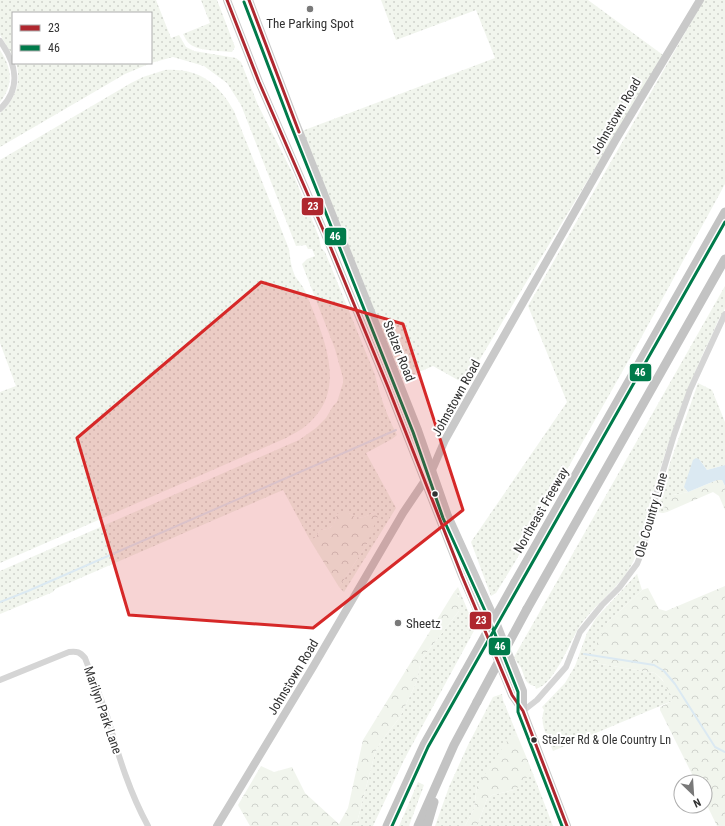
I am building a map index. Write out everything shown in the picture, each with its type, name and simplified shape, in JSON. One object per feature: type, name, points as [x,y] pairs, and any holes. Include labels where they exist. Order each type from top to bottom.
[{"type":"highway","name":"Northeast Freeway","points":[[387,826],[424,744],[725,212]]},
{"type":"highway","points":[[418,826],[454,745],[527,609],[725,259]]},
{"type":"highway","points":[[427,826],[446,764]]},
{"type":"main road","name":"Stelzer Road","points":[[227,0],[259,82],[329,243],[388,387],[462,576],[512,695],[523,711],[567,826]]},
{"type":"main road","name":"Stelzer Road","points":[[249,0],[298,128],[418,430],[448,516],[496,622],[523,691],[523,711]]},
{"type":"main road","name":"Johnstown Road","points":[[217,826],[403,513],[432,470],[445,440],[459,415],[616,141],[700,0]]},
{"type":"street","points":[[0,41],[10,57],[14,74],[12,90],[0,109]]},
{"type":"street","name":"Ole Country Lane","points":[[523,711],[537,700],[566,667],[580,632],[602,605],[619,588],[637,564],[643,549],[658,488],[674,435],[690,390],[725,314]]},
{"type":"street","name":"Marilyn Park Lane","points":[[0,680],[69,652],[76,651],[81,653],[85,658],[108,720],[119,759],[139,809],[148,826]]},
{"type":"highlighted area","points":[[261,282],[403,324],[463,510],[313,628],[129,615],[77,438]]},
{"type":"green space","points":[[0,0],[156,0],[171,38],[179,35],[186,47],[194,51],[236,58],[241,62],[258,105],[294,176],[319,237],[321,248],[325,252],[375,375],[384,406],[397,435],[366,453],[396,508],[344,592],[339,587],[366,546],[376,512],[364,517],[356,518],[349,513],[337,514],[334,525],[328,529],[320,530],[315,538],[310,540],[283,490],[0,614],[0,571],[299,440],[316,428],[326,418],[337,402],[343,383],[343,378],[335,349],[302,264],[307,259],[315,256],[312,249],[308,249],[306,245],[296,246],[241,105],[227,83],[204,66],[173,57],[152,63],[152,12],[12,12],[12,54],[0,35]]},
{"type":"green space","points":[[201,0],[217,0],[235,47],[232,52],[197,48],[190,44],[183,34],[210,23]]},
{"type":"green space","points":[[381,0],[588,0],[663,55],[465,384],[433,366],[403,379],[373,309],[302,131],[495,58],[476,10],[396,40]]},
{"type":"green space","points":[[704,0],[725,0],[725,184],[635,349],[515,562],[496,593],[491,596],[471,542],[567,402],[528,306]]},
{"type":"green space","points":[[0,50],[7,64],[10,76],[8,89],[0,102]]},
{"type":"green space","points":[[16,64],[149,64],[125,74],[0,147],[0,113],[10,103],[16,91],[18,84]]},
{"type":"green space","points":[[165,70],[188,72],[206,79],[221,92],[234,111],[289,249],[295,276],[305,291],[324,340],[330,374],[328,390],[323,406],[309,423],[286,438],[0,563],[0,392],[16,386],[0,343],[0,160],[131,83],[143,77]]},
{"type":"green space","points":[[725,286],[725,308],[691,382],[667,448],[656,482],[640,544],[632,564],[627,573],[584,620],[555,672],[543,685],[536,689],[535,686],[526,681],[522,669],[514,657]]},
{"type":"green space","points":[[698,383],[712,390],[725,422],[725,465],[707,470],[699,459],[686,490],[688,492],[673,495],[664,511],[667,512],[657,512],[669,466]]},
{"type":"green space","points":[[717,480],[722,480],[725,486],[725,510],[719,496],[713,492],[667,512],[664,511],[665,505],[673,495],[688,492]]},
{"type":"green space","points":[[341,512],[349,513],[356,518],[364,517],[376,512],[378,516],[366,546],[339,587],[310,540],[315,538],[320,530],[330,528],[335,521],[337,514]]},
{"type":"green space","points":[[637,574],[642,590],[607,623],[595,663],[655,673],[669,689],[672,701],[553,751],[543,726],[544,710],[542,707],[565,683],[575,666],[587,633],[596,618]]},
{"type":"green space","points":[[725,586],[725,826],[717,826],[711,814],[713,814],[713,774],[692,774],[660,710],[660,707],[672,701],[672,697],[662,679],[655,673],[595,663],[592,659],[598,640],[607,623],[642,590],[648,588],[659,609],[666,611]]},
{"type":"green space","points":[[458,587],[476,627],[405,758],[373,826],[356,826],[375,753],[380,743],[400,717],[417,681],[421,660],[459,611],[459,596],[454,592]]},
{"type":"green space","points":[[454,592],[460,600],[459,611],[421,660],[417,681],[400,717],[380,743],[375,753],[356,826],[250,826],[238,805],[261,766],[274,772],[292,767],[305,793],[339,824],[348,808],[363,740]]},
{"type":"green space","points":[[502,694],[518,737],[515,735],[477,786],[474,809],[465,826],[435,826],[449,787],[468,745],[493,697]]},
{"type":"green space","points":[[515,735],[518,737],[530,766],[530,773],[521,785],[514,790],[492,795],[487,799],[477,826],[465,826],[474,809],[477,786],[509,738]]},
{"type":"green space","points":[[530,766],[553,826],[477,826],[487,799],[492,795],[514,790],[530,773]]},
{"type":"green space","points":[[418,782],[424,785],[409,826],[399,826]]},
{"type":"shaded area","points":[[696,458],[699,459],[707,470],[725,465],[725,486],[722,480],[717,480],[688,492],[684,487],[693,460]]},
{"type":"waterway","points":[[0,602],[396,430]]},
{"type":"waterway","points":[[584,654],[654,665],[664,671],[675,684],[715,747],[725,752]]},
{"type":"transit line","name":"23","points":[[227,0],[259,82],[328,241],[388,387],[462,576],[512,695],[523,711],[567,826]]},
{"type":"transit line","name":"23","points":[[249,0],[299,132]]},
{"type":"transit line","name":"46","points":[[244,2],[290,123],[413,432],[443,518],[491,624],[518,692],[518,712],[562,826]]},
{"type":"transit line","name":"46","points":[[392,826],[428,747],[725,222]]},
{"type":"place","name":"The Parking Spot","points":[[310,9]]},
{"type":"place","name":"Sheetz","points":[[398,623]]},
{"type":"place","name":"Stelzer Rd & Ole Country Ln","points":[[534,740]]}]
